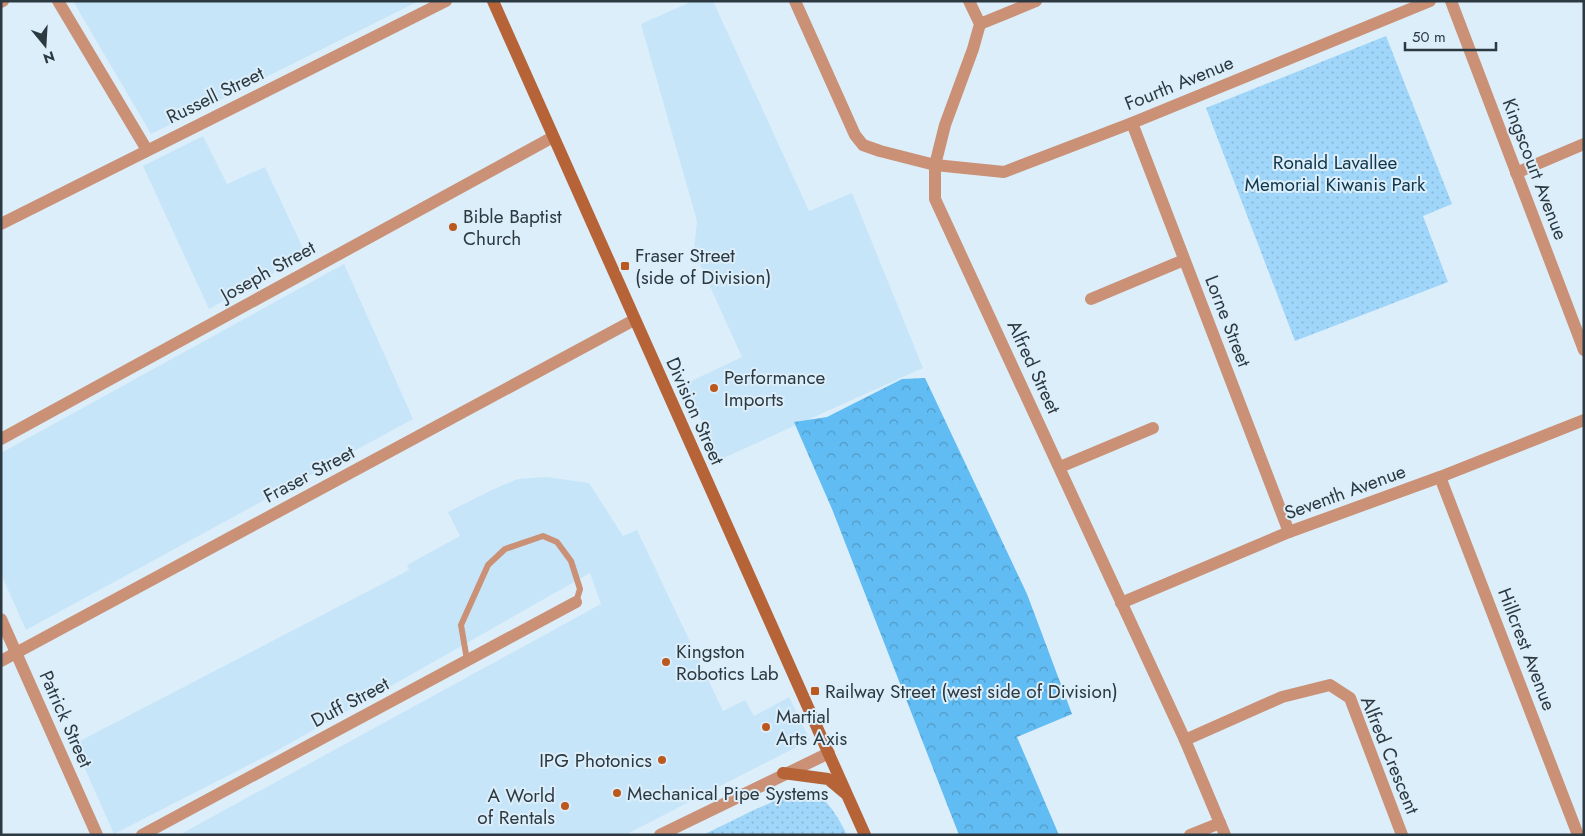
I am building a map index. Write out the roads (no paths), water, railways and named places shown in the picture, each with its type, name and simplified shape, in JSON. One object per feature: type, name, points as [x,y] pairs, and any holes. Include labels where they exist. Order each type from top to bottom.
[{"type":"main road","name":"Division Street","points":[[493,1],[865,835]]},
{"type":"main road","points":[[783,774],[828,779],[848,796]]},
{"type":"street","points":[[58,1],[147,150]]},
{"type":"street","name":"Russell Street","points":[[1,224],[446,1]]},
{"type":"street","name":"Fourth Avenue","points":[[795,1],[855,135],[863,145],[935,165],[1004,172],[1132,123],[1430,1]]},
{"type":"street","points":[[969,1],[980,24],[1036,1]]},
{"type":"street","name":"Kingscourt Avenue","points":[[1452,1],[1584,350]]},
{"type":"street","name":"Alfred Street","points":[[980,24],[973,49],[945,125],[935,165],[935,199],[1185,740]]},
{"type":"street","name":"Lorne Street","points":[[1132,123],[1289,532]]},
{"type":"street","name":"Joseph Street","points":[[1,439],[553,137]]},
{"type":"street","points":[[1516,172],[1584,144]]},
{"type":"street","points":[[1091,299],[1184,260]]},
{"type":"street","name":"Fraser Street","points":[[1,661],[634,320]]},
{"type":"street","name":"Seventh Avenue","points":[[1121,603],[1289,532],[1584,420]]},
{"type":"street","points":[[1060,467],[1153,428]]},
{"type":"street","name":"Hillcrest Avenue","points":[[1440,476],[1578,835]]},
{"type":"street","name":"Duff Street","points":[[142,835],[576,602]]},
{"type":"street","name":"Patrick Street","points":[[1,619],[96,835]]},
{"type":"street","name":"Alfred Crescent","points":[[1185,740],[1282,697],[1330,685],[1350,698],[1402,835]]},
{"type":"street","points":[[1185,740],[1222,829],[1190,835]]},
{"type":"street","points":[[660,835],[829,752]]},
{"type":"lane","points":[[468,660],[461,624],[488,565],[505,550],[543,536],[558,542],[571,561],[577,578],[580,589],[576,602]]},
{"type":"place","name":"Bible Baptist Church","points":[[453,227]]},
{"type":"place","name":"Fraser Street (side of Division)","points":[[625,266]]},
{"type":"place","name":"Performance Imports","points":[[714,388]]},
{"type":"place","name":"Kingston Robotics Lab","points":[[666,662]]},
{"type":"place","name":"Railway Street (west side of Division)","points":[[815,691]]},
{"type":"place","name":"Martial Arts Axis","points":[[766,727]]},
{"type":"place","name":"IPG Photonics","points":[[662,760]]},
{"type":"place","name":"Mechanical Pipe Systems","points":[[617,793]]},
{"type":"place","name":"A World of Rentals","points":[[565,806]]},
{"type":"park label","name":"Ronald Lavallee Memorial Kiwanis Park","points":[[1335,173]]}]
